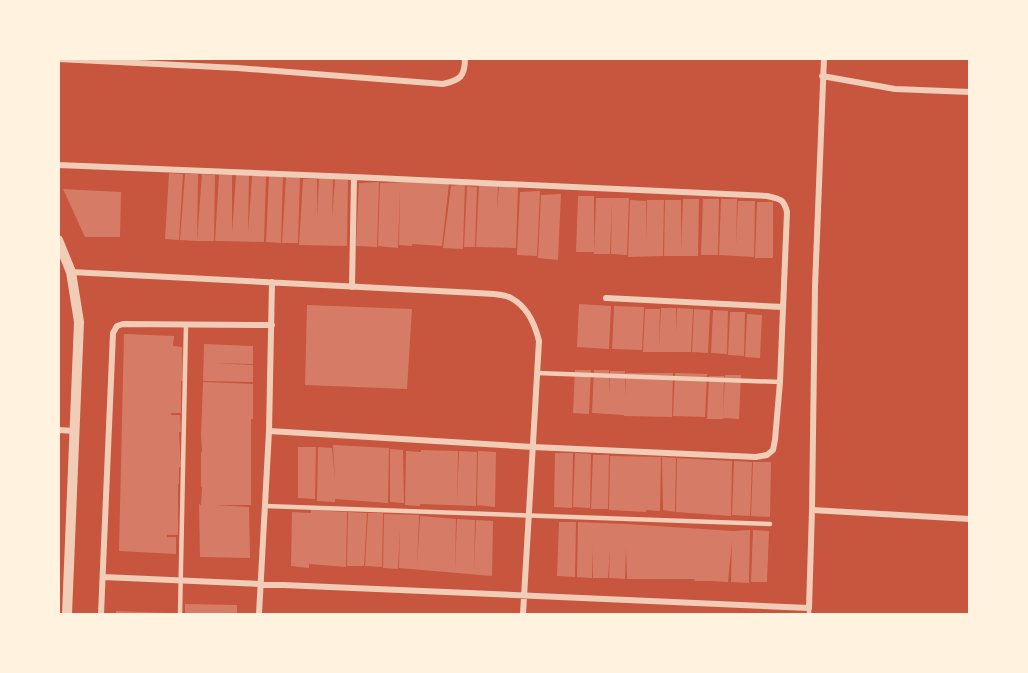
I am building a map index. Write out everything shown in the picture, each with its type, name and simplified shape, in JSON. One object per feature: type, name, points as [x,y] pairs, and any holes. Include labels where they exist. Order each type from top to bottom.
[{"type":"street","points":[[234,58],[237,68]]},
{"type":"street","points":[[58,59],[138,60],[443,84],[457,81],[465,71],[465,58]]},
{"type":"street","points":[[103,577],[809,611],[815,287],[824,58]]},
{"type":"street","points":[[822,76],[895,89],[969,92]]},
{"type":"street","points":[[58,165],[767,196],[780,199],[785,205],[787,213],[780,382],[775,440],[773,450],[767,455],[756,457],[533,447],[269,431]]},
{"type":"street","points":[[352,286],[354,177]]},
{"type":"street","points":[[58,240],[71,273],[79,322],[67,615]]},
{"type":"street","points":[[71,273],[352,286],[510,297],[523,307],[535,324],[538,341],[523,615]]},
{"type":"street","points":[[259,615],[269,431],[272,282]]},
{"type":"street","points":[[606,298],[783,307]]},
{"type":"street","points":[[101,615],[113,333],[117,326],[123,324],[272,325]]},
{"type":"street","points":[[58,430],[75,431]]},
{"type":"street","points":[[812,510],[969,519]]},
{"type":"lane","points":[[180,615],[186,324]]},
{"type":"lane","points":[[537,373],[780,382]]},
{"type":"lane","points":[[265,506],[770,524]]},
{"type":"building","points":[[169,173],[183,174],[179,240],[165,239]]},
{"type":"building","points":[[185,174],[198,174],[197,241],[180,240]]},
{"type":"building","points":[[202,174],[215,175],[214,241],[197,241]]},
{"type":"building","points":[[219,175],[232,175],[232,233],[236,175],[249,175],[248,234],[252,176],[266,176],[264,242],[215,241]]},
{"type":"building","points":[[269,176],[283,177],[281,243],[266,242]]},
{"type":"building","points":[[286,176],[300,177],[298,243],[282,243]]},
{"type":"building","points":[[319,178],[333,179],[332,218],[335,179],[348,180],[347,246],[299,245],[303,179],[317,179],[317,217]]},
{"type":"building","points":[[379,182],[377,247],[356,246],[359,183]]},
{"type":"building","points":[[380,183],[449,183],[442,246],[399,245],[400,187],[398,248],[378,246]]},
{"type":"building","points":[[465,184],[463,249],[443,248],[451,186]]},
{"type":"building","points":[[479,184],[498,185],[497,211],[499,185],[518,186],[516,248],[476,247]]},
{"type":"building","points":[[467,186],[477,187],[475,247],[464,247]]},
{"type":"building","points":[[63,189],[121,192],[120,237],[85,237]]},
{"type":"building","points":[[540,191],[537,256],[517,255],[520,192]]},
{"type":"building","points":[[561,194],[558,260],[538,258],[541,195]]},
{"type":"building","points":[[578,196],[594,196],[594,252],[576,252]]},
{"type":"building","points":[[596,198],[629,198],[627,255],[611,254],[612,201],[610,254],[594,254]]},
{"type":"building","points":[[683,199],[699,199],[698,256],[664,256],[665,200],[681,200],[681,249]]},
{"type":"building","points":[[703,199],[719,199],[718,255],[701,255]]},
{"type":"building","points":[[721,199],[737,199],[736,246],[738,201],[755,201],[754,257],[719,255]]},
{"type":"building","points":[[630,200],[646,201],[646,241],[647,200],[664,200],[663,256],[628,257]]},
{"type":"building","points":[[757,202],[773,202],[773,258],[755,258]]},
{"type":"building","points":[[579,304],[611,306],[609,349],[577,347]]},
{"type":"building","points":[[307,305],[412,309],[407,389],[305,385]]},
{"type":"building","points":[[614,306],[644,307],[642,350],[612,349]]},
{"type":"building","points":[[661,308],[676,308],[676,332],[677,308],[693,309],[691,352],[643,352],[645,309],[660,309],[659,348]]},
{"type":"building","points":[[694,309],[710,310],[708,353],[692,352]]},
{"type":"building","points":[[713,310],[728,311],[727,354],[711,353]]},
{"type":"building","points":[[730,312],[745,312],[744,356],[728,355]]},
{"type":"building","points":[[747,314],[762,315],[760,358],[745,357]]},
{"type":"building","points":[[124,334],[174,336],[173,346],[182,347],[181,413],[171,413],[171,415],[180,415],[181,432],[179,432],[181,467],[179,467],[178,484],[178,535],[167,535],[167,537],[176,537],[176,554],[119,551]]},
{"type":"building","points":[[204,344],[253,346],[253,364],[212,363],[253,365],[253,382],[203,381]]},
{"type":"building","points":[[575,370],[591,370],[589,414],[573,413]]},
{"type":"building","points":[[594,370],[609,370],[609,395],[610,371],[625,371],[625,397],[626,373],[673,373],[672,417],[592,413]]},
{"type":"building","points":[[675,373],[707,374],[705,417],[673,416]]},
{"type":"building","points":[[725,375],[741,375],[739,419],[723,418]]},
{"type":"building","points":[[709,376],[724,376],[723,419],[707,419]]},
{"type":"building","points":[[203,382],[253,384],[251,505],[215,505],[249,507],[250,558],[200,557],[199,504],[201,505],[202,487]]},
{"type":"building","points":[[333,445],[389,448],[388,503],[335,499],[335,502],[317,501],[318,447],[332,448],[335,480]]},
{"type":"building","points":[[298,447],[316,447],[315,499],[298,498]]},
{"type":"building","points":[[390,449],[403,450],[404,503],[390,502]]},
{"type":"building","points":[[421,450],[458,451],[457,502],[459,451],[477,452],[476,506],[405,505],[406,451],[421,452]]},
{"type":"building","points":[[478,451],[496,452],[495,507],[477,505]]},
{"type":"building","points":[[555,453],[573,453],[572,508],[554,507]]},
{"type":"building","points":[[575,453],[591,454],[590,508],[573,507]]},
{"type":"building","points":[[593,455],[609,455],[608,509],[591,509]]},
{"type":"building","points":[[610,456],[661,457],[660,511],[609,510]]},
{"type":"building","points":[[662,457],[676,458],[675,512],[663,510]]},
{"type":"building","points":[[677,458],[732,461],[731,516],[676,512]]},
{"type":"building","points":[[734,461],[752,462],[750,516],[732,515]]},
{"type":"building","points":[[753,462],[771,462],[770,517],[751,516]]},
{"type":"building","points":[[311,510],[347,512],[346,567],[309,564],[309,568],[291,566],[292,512],[311,513]]},
{"type":"building","points":[[348,512],[367,513],[364,566],[347,566]]},
{"type":"building","points":[[368,513],[383,513],[382,567],[365,566]]},
{"type":"building","points":[[384,514],[419,515],[417,567],[420,516],[456,519],[455,570],[457,519],[475,520],[474,571],[476,520],[493,521],[492,576],[399,568],[400,529],[398,569],[383,568]]},
{"type":"building","points":[[559,522],[576,522],[575,577],[557,576]]},
{"type":"building","points":[[578,522],[750,530],[749,583],[731,582],[732,541],[728,582],[694,581],[695,579],[627,579],[626,548],[625,579],[609,578],[610,549],[608,578],[593,578],[593,548],[592,578],[577,577]]},
{"type":"building","points":[[753,530],[769,531],[767,582],[751,582]]},
{"type":"building","points":[[185,604],[237,605],[237,614],[185,614]]},
{"type":"building","points":[[116,611],[169,613],[169,614],[116,614]]}]
